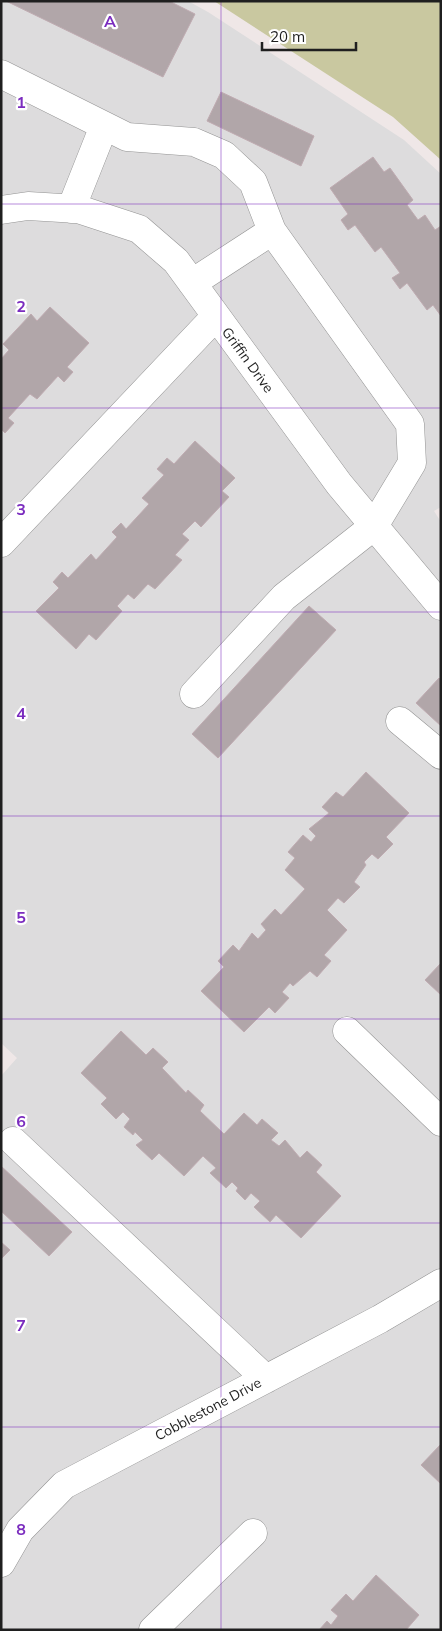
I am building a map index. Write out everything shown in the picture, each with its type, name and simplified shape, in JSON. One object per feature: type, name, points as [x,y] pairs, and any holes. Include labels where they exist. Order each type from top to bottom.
[{"type":"street","points":[[1,74],[127,137],[194,142],[224,156],[253,182],[272,231],[410,424],[412,463],[374,526],[284,597],[194,694]]},
{"type":"street","points":[[71,209],[104,126]]},
{"type":"street","name":"Griffin Drive","points":[[1,210],[28,206],[71,209],[139,229],[176,261],[339,484],[441,606]]},
{"type":"street","points":[[192,283],[272,231]]},
{"type":"street","points":[[1,543],[216,316]]},
{"type":"street","points":[[400,721],[441,755]]},
{"type":"street","points":[[347,1031],[441,1122]]},
{"type":"street","points":[[12,1140],[266,1379]]},
{"type":"street","name":"Cobblestone Drive","points":[[1,1563],[20,1530],[64,1485],[380,1319],[441,1284]]},
{"type":"street","points":[[154,1630],[253,1533]]},
{"type":"shaded area","points":[[1,1],[188,1],[208,12],[404,140],[441,174],[441,507],[434,511],[441,522],[441,1630],[1,1630],[1,1076],[17,1058],[1,1043]]},
{"type":"green space","points":[[214,1],[441,1],[441,160],[393,117]]},
{"type":"building","points":[[6,1],[169,1],[195,14],[163,77]]},
{"type":"building","points":[[221,92],[314,136],[301,166],[207,121]]},
{"type":"building","points":[[373,157],[384,172],[390,168],[413,200],[407,205],[418,220],[425,215],[435,230],[441,226],[441,316],[433,305],[427,310],[407,283],[400,289],[392,278],[400,273],[381,247],[375,252],[355,225],[348,230],[341,220],[348,214],[330,188]]},
{"type":"building","points":[[50,307],[89,343],[67,367],[73,372],[64,382],[58,376],[37,399],[30,394],[8,418],[14,423],[5,433],[1,429],[1,359],[9,350],[3,344],[31,314],[37,321]]},
{"type":"building","points":[[195,441],[235,478],[222,491],[229,497],[201,527],[195,521],[182,534],[189,540],[175,555],[182,560],[155,589],[148,584],[134,599],[128,594],[117,606],[122,611],[96,640],[89,634],[76,649],[36,611],[59,588],[53,582],[62,572],[68,578],[91,554],[96,560],[117,537],[112,532],[121,523],[126,529],[149,504],[142,498],[164,475],[157,469],[167,458],[174,464]]},
{"type":"building","points":[[309,606],[336,630],[218,758],[192,734]]},
{"type":"building","points":[[439,678],[441,680],[441,726],[416,703]]},
{"type":"building","points":[[366,772],[409,813],[386,837],[393,844],[378,859],[372,854],[364,862],[366,865],[354,882],[360,887],[344,903],[338,898],[327,910],[347,930],[324,955],[331,961],[317,977],[310,971],[293,986],[290,983],[282,992],[289,998],[275,1013],[269,1007],[244,1032],[201,991],[224,967],[218,961],[233,945],[239,951],[252,933],[258,939],[266,930],[261,924],[275,909],[281,915],[305,889],[285,870],[295,858],[288,852],[303,835],[311,842],[316,836],[309,829],[329,813],[322,807],[336,792],[343,797]]},
{"type":"building","points":[[441,963],[441,995],[425,980]]},
{"type":"building","points":[[121,1031],[146,1055],[153,1048],[168,1062],[162,1068],[186,1093],[188,1090],[204,1105],[200,1111],[224,1134],[244,1113],[257,1125],[262,1119],[278,1133],[271,1140],[279,1146],[285,1140],[300,1158],[307,1151],[322,1165],[316,1172],[341,1196],[301,1238],[276,1215],[270,1222],[254,1207],[260,1201],[251,1193],[245,1200],[236,1191],[238,1188],[232,1182],[226,1188],[210,1173],[216,1168],[203,1156],[184,1176],[159,1153],[152,1160],[136,1145],[143,1140],[135,1132],[133,1135],[124,1127],[130,1119],[123,1112],[116,1119],[101,1104],[107,1098],[81,1073]]},
{"type":"building","points":[[1,1166],[72,1232],[49,1256],[1,1211]]},
{"type":"building","points":[[1,1242],[10,1250],[1,1259]]},
{"type":"building","points":[[441,1444],[441,1484],[421,1465]]},
{"type":"building","points":[[376,1575],[419,1615],[406,1630],[319,1630],[327,1621],[331,1625],[338,1616],[331,1610],[346,1594],[353,1601]]}]
